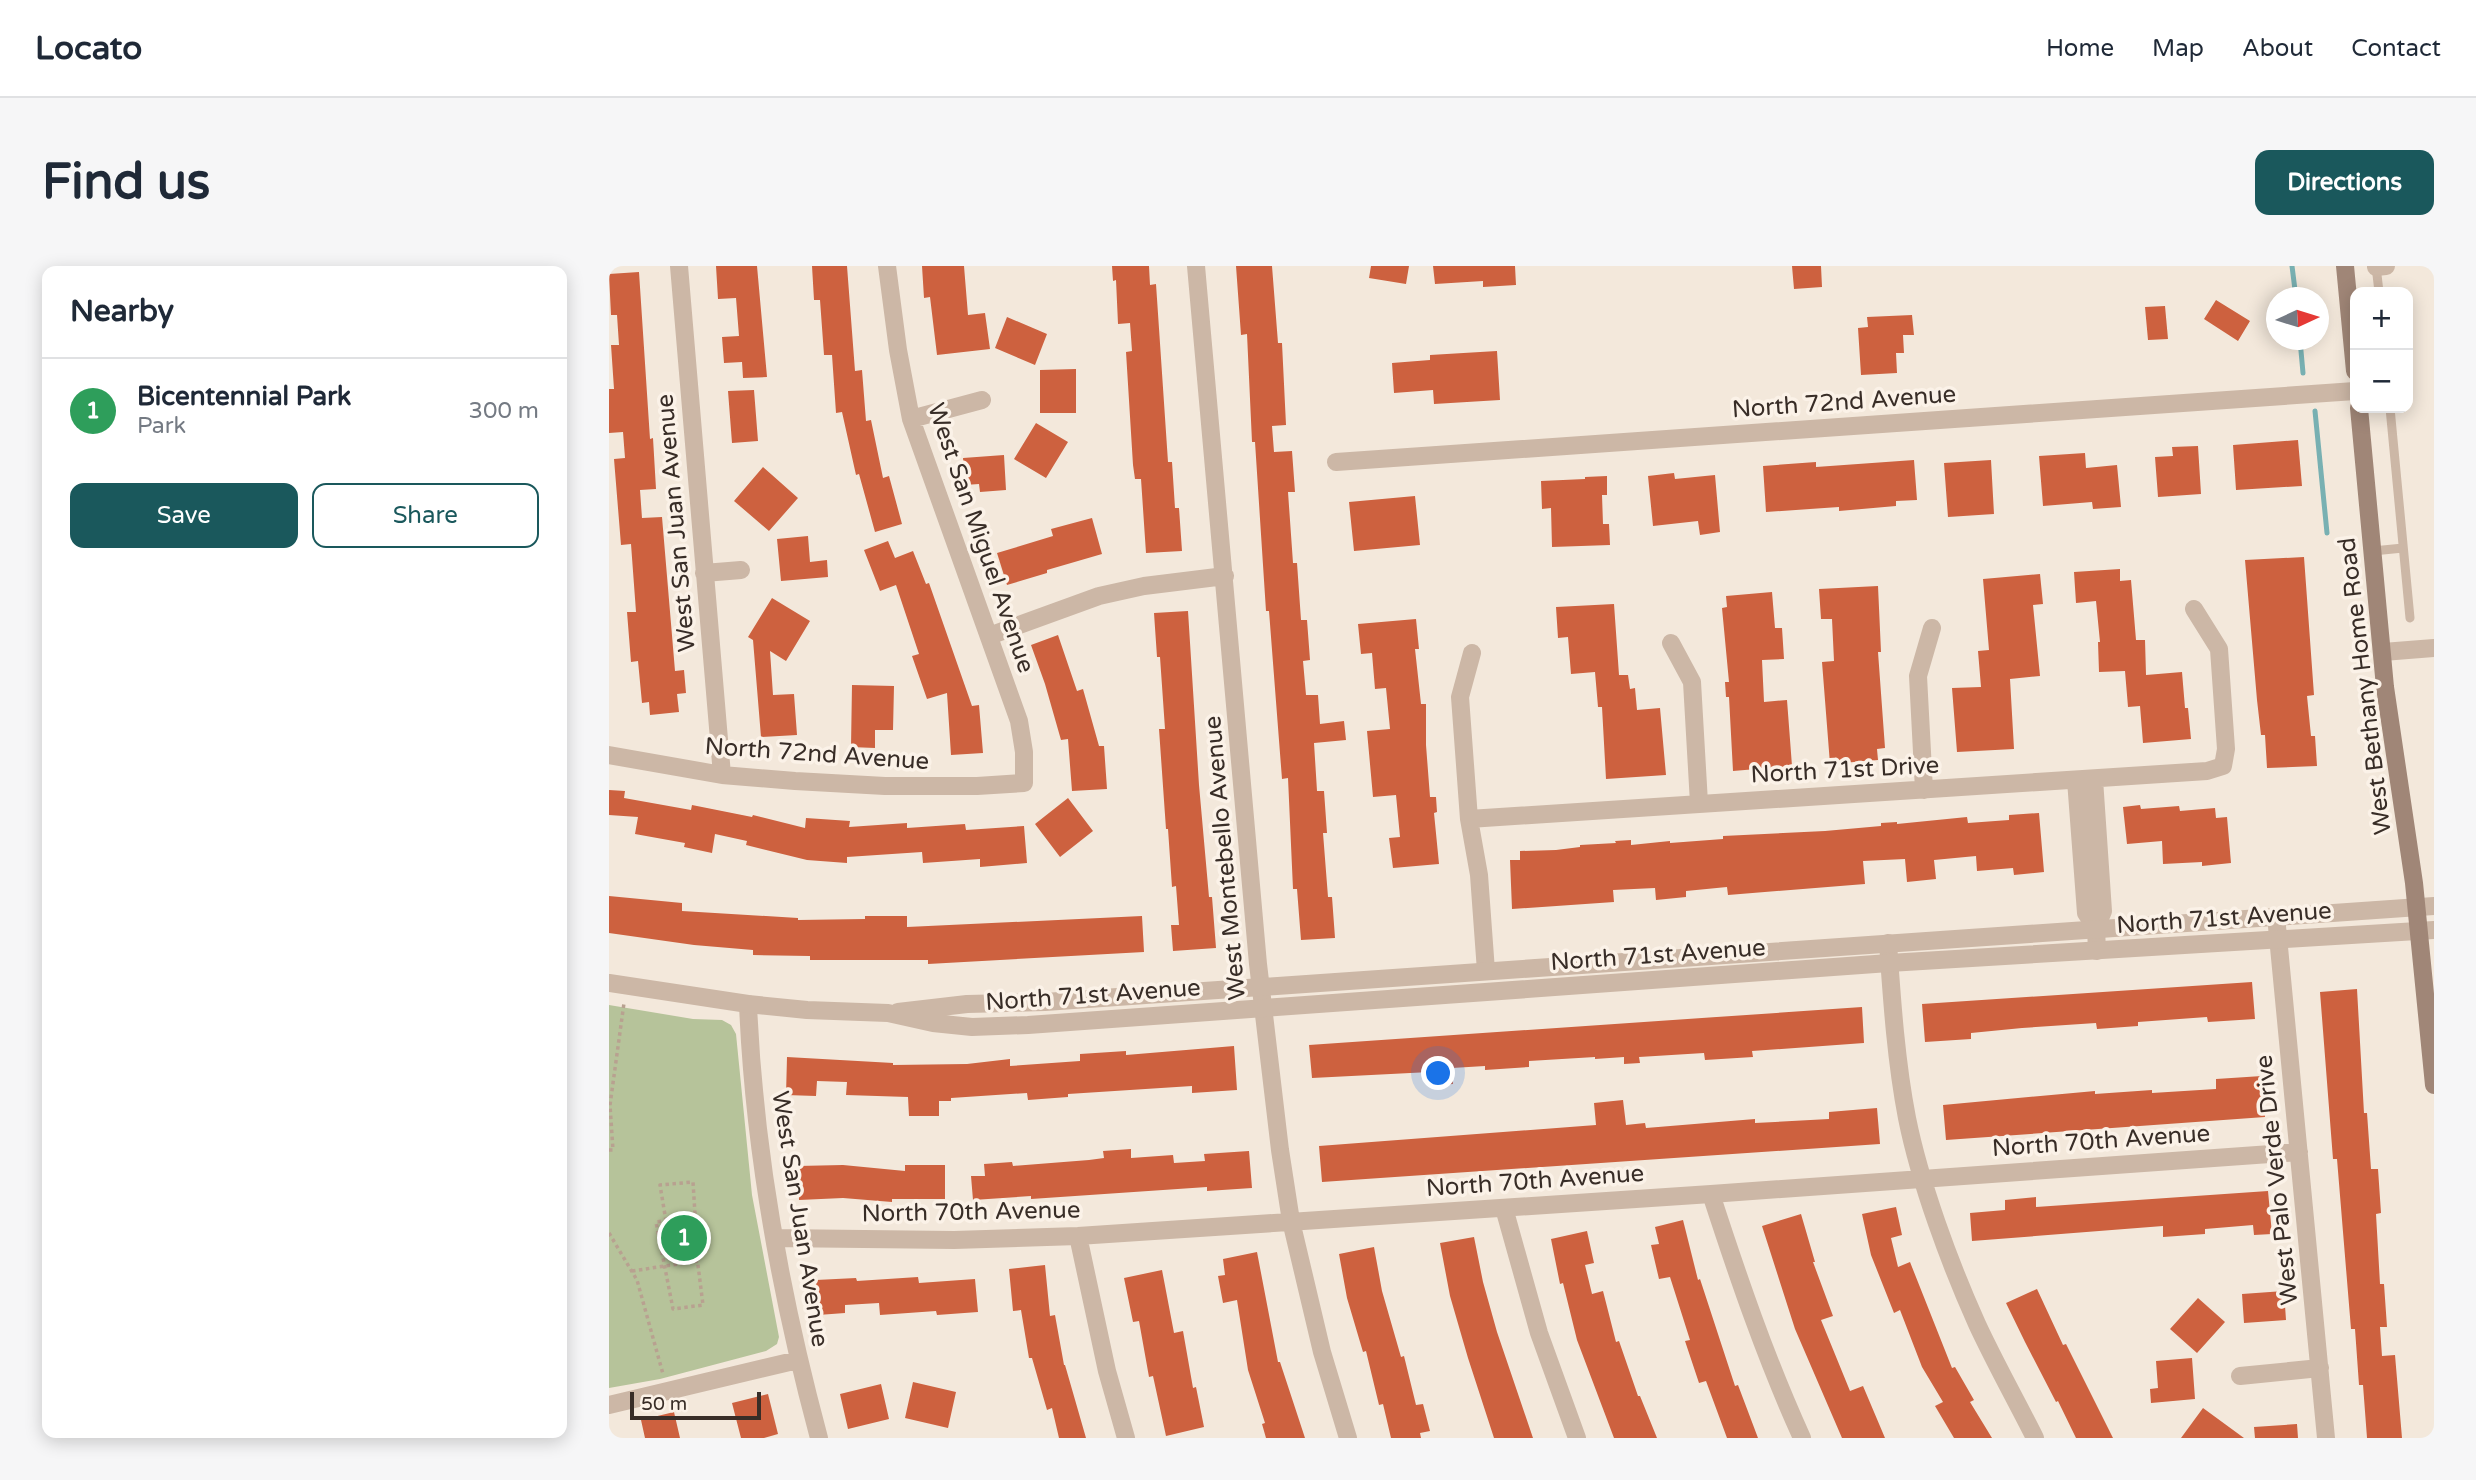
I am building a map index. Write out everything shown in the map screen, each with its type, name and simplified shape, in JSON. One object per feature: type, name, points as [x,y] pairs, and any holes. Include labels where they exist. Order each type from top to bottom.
[{"type":"main road","points":[[2345,266],[2353,350]]},
{"type":"main road","name":"West Bethany Home Road","points":[[2359,413],[2385,687],[2426,907],[2434,1084]]},
{"type":"street","name":"West San Juan Avenue","points":[[680,266],[722,775]]},
{"type":"street","name":"West San Miguel Avenue","points":[[887,266],[898,350],[911,419],[1019,721],[1024,752],[1024,783]]},
{"type":"street","name":"West Montebello Avenue","points":[[1196,266],[1260,986],[1291,1221],[1322,1352],[1348,1438]]},
{"type":"street","points":[[2376,266],[2386,266]]},
{"type":"street","name":"North 72nd Avenue","points":[[1336,462],[2350,391]]},
{"type":"street","points":[[911,419],[982,400]]},
{"type":"street","points":[[704,573],[741,570]]},
{"type":"street","points":[[989,636],[1098,596],[1144,586],[1225,576]]},
{"type":"street","name":"North 71st Drive","points":[[1469,819],[2207,771],[2223,766],[2226,750],[2219,649],[2194,609]]},
{"type":"street","points":[[1924,790],[1918,676],[1932,628]]},
{"type":"street","points":[[1671,643],[1692,682],[1699,803]]},
{"type":"street","points":[[2383,652],[2434,648]]},
{"type":"street","points":[[1472,653],[1460,697],[1469,819],[1479,875],[1487,992]]},
{"type":"street","name":"North 72nd Avenue","points":[[609,755],[722,775],[885,786],[1024,783]]},
{"type":"street","points":[[2085,779],[2091,866],[2103,911],[2096,928],[2097,950]]},
{"type":"street","name":"North 71st Avenue","points":[[618,985],[748,1004],[807,1010],[888,1013],[931,1007],[1045,1002],[2426,907]]},
{"type":"street","name":"West Palo Verde Drive","points":[[2276,916],[2326,1438]]},
{"type":"street","name":"North 71st Avenue","points":[[888,1013],[933,1023],[972,1027],[1028,1025],[1889,963],[2427,930]]},
{"type":"street","points":[[1888,943],[1904,1096],[1924,1178],[1977,1325],[2035,1438]]},
{"type":"street","name":"West San Juan Avenue","points":[[748,1004],[757,1121],[774,1238],[798,1360],[819,1438]]},
{"type":"street","name":"North 70th Avenue","points":[[774,1238],[954,1240],[1077,1236],[2299,1152]]},
{"type":"street","points":[[1711,1194],[1744,1298],[1802,1438]]},
{"type":"street","points":[[1504,1208],[1539,1334],[1577,1438]]},
{"type":"street","points":[[1077,1236],[1107,1371],[1126,1438]]},
{"type":"street","points":[[609,1405],[798,1360]]},
{"type":"street","points":[[2240,1376],[2320,1368]]},
{"type":"lane","points":[[2376,266],[2378,287]]},
{"type":"lane","points":[[2390,413],[2410,618]]},
{"type":"lane","points":[[2373,551],[2403,548]]},
{"type":"path","points":[[609,1150],[613,1150],[610,1105],[618,985]]},
{"type":"path","points":[[666,1221],[660,1185],[693,1182],[695,1214],[692,1217],[703,1305],[673,1309],[656,1222],[666,1221],[692,1217]]},
{"type":"path","points":[[609,1233],[636,1280],[667,1391]]},
{"type":"path","points":[[632,1271],[698,1261]]},
{"type":"green space","points":[[609,1005],[693,1019],[722,1020],[731,1025],[736,1034],[752,1195],[779,1337],[777,1344],[766,1351],[660,1379],[609,1388]]},
{"type":"building","points":[[716,266],[757,266],[767,377],[743,378],[742,362],[724,363],[722,337],[739,336],[736,298],[718,299]]},
{"type":"building","points":[[812,266],[847,266],[855,371],[862,370],[866,421],[871,420],[883,478],[889,476],[902,524],[875,532],[859,474],[856,475],[842,412],[836,413],[832,355],[824,355],[820,300],[814,300]]},
{"type":"building","points":[[922,266],[964,266],[968,315],[985,313],[990,349],[937,355],[930,297],[924,298]]},
{"type":"building","points":[[1112,266],[1149,266],[1150,285],[1156,284],[1168,462],[1172,462],[1175,508],[1179,508],[1182,551],[1146,553],[1141,479],[1135,479],[1133,465],[1126,352],[1132,351],[1130,323],[1118,324],[1116,280],[1113,281]]},
{"type":"building","points":[[1236,266],[1272,266],[1278,343],[1282,343],[1286,425],[1272,426],[1274,452],[1292,451],[1295,492],[1288,492],[1293,563],[1297,563],[1301,620],[1307,620],[1310,660],[1303,661],[1306,695],[1318,695],[1320,724],[1344,721],[1346,740],[1314,743],[1317,791],[1324,791],[1327,833],[1323,833],[1328,897],[1332,897],[1335,938],[1301,940],[1297,889],[1293,889],[1288,778],[1282,779],[1269,611],[1266,611],[1255,442],[1252,442],[1247,334],[1241,335]]},
{"type":"building","points":[[1371,266],[1409,266],[1406,284],[1369,278]]},
{"type":"building","points":[[1433,266],[1515,266],[1516,285],[1483,287],[1483,281],[1435,284]]},
{"type":"building","points":[[1792,266],[1821,266],[1822,287],[1794,289]]},
{"type":"building","points":[[639,272],[656,489],[640,490],[642,518],[662,517],[675,671],[684,670],[686,693],[677,694],[679,712],[650,715],[649,702],[642,703],[638,661],[631,662],[627,612],[636,612],[631,544],[621,545],[614,459],[625,458],[623,432],[609,433],[609,389],[614,389],[611,345],[619,345],[617,315],[611,315],[609,274]]},
{"type":"building","points":[[2216,300],[2250,321],[2238,341],[2204,319]]},
{"type":"building","points":[[2165,306],[2168,339],[2148,340],[2145,307]]},
{"type":"building","points":[[1912,315],[1914,335],[1903,335],[1904,353],[1896,353],[1897,373],[1861,375],[1858,328],[1868,327],[1867,317]]},
{"type":"building","points":[[1007,317],[1047,334],[1035,365],[995,348]]},
{"type":"building","points":[[1497,351],[1500,400],[1434,404],[1433,390],[1394,393],[1392,363],[1430,360],[1430,355]]},
{"type":"building","points":[[1076,369],[1076,413],[1040,413],[1040,370]]},
{"type":"building","points":[[754,390],[758,441],[732,443],[728,391]]},
{"type":"building","points":[[1036,423],[1068,442],[1046,478],[1014,459]]},
{"type":"building","points":[[2298,440],[2302,486],[2236,490],[2233,445]]},
{"type":"building","points":[[2198,446],[2201,494],[2158,497],[2155,457],[2173,456],[2172,447]]},
{"type":"building","points":[[2085,453],[2086,468],[2117,465],[2121,507],[2093,509],[2092,502],[2043,506],[2039,456]]},
{"type":"building","points":[[1004,455],[1006,490],[980,492],[979,484],[965,485],[963,458]]},
{"type":"building","points":[[1914,460],[1917,500],[1896,501],[1896,506],[1839,511],[1839,507],[1766,512],[1763,466],[1816,462],[1816,467]]},
{"type":"building","points":[[1991,460],[1994,514],[1948,517],[1944,463]]},
{"type":"building","points":[[763,467],[798,498],[769,531],[734,501]]},
{"type":"building","points":[[1674,473],[1675,479],[1715,475],[1720,532],[1700,535],[1698,521],[1653,526],[1648,476]]},
{"type":"building","points":[[1607,476],[1607,495],[1602,495],[1603,524],[1609,524],[1610,545],[1552,547],[1551,508],[1542,509],[1541,481]]},
{"type":"building","points":[[1415,496],[1420,545],[1354,551],[1349,502]]},
{"type":"building","points":[[1092,518],[1102,554],[1007,585],[997,553],[1053,536],[1051,529]]},
{"type":"building","points":[[808,536],[810,562],[827,560],[828,577],[781,581],[777,539]]},
{"type":"building","points":[[888,541],[895,558],[913,551],[926,584],[929,583],[972,706],[979,705],[983,753],[951,755],[947,693],[927,699],[912,656],[919,654],[896,585],[880,591],[864,550]]},
{"type":"building","points":[[2304,557],[2314,695],[2307,696],[2311,736],[2315,736],[2317,766],[2267,768],[2265,735],[2261,735],[2257,700],[2245,560]]},
{"type":"building","points":[[2120,569],[2120,581],[2131,580],[2136,640],[2145,640],[2146,675],[2182,672],[2191,739],[2143,743],[2140,706],[2128,707],[2125,671],[2099,672],[2100,642],[2096,601],[2076,603],[2074,572]]},
{"type":"building","points":[[2040,574],[2043,604],[2033,605],[2040,676],[2010,679],[2014,749],[1957,752],[1952,688],[1981,687],[1978,651],[1989,650],[1983,579]]},
{"type":"building","points":[[1878,586],[1881,652],[1878,652],[1885,748],[1877,749],[1878,760],[1830,764],[1822,662],[1834,661],[1832,619],[1821,619],[1819,589]]},
{"type":"building","points":[[1772,592],[1775,628],[1782,628],[1784,659],[1762,660],[1764,702],[1787,700],[1792,766],[1733,771],[1722,608],[1727,607],[1726,596]]},
{"type":"building","points":[[772,598],[810,621],[786,661],[770,651],[773,695],[794,694],[797,735],[761,737],[753,640],[748,637]]},
{"type":"building","points":[[1614,604],[1619,675],[1628,675],[1630,689],[1635,688],[1637,710],[1660,708],[1666,775],[1606,779],[1602,707],[1598,707],[1595,672],[1571,674],[1568,637],[1558,638],[1556,607]]},
{"type":"building","points":[[1188,611],[1199,785],[1216,948],[1173,951],[1171,925],[1179,925],[1176,886],[1172,887],[1166,829],[1159,729],[1165,729],[1154,613]]},
{"type":"building","points":[[1416,619],[1419,649],[1415,649],[1421,704],[1426,704],[1430,797],[1436,797],[1437,812],[1434,813],[1439,864],[1393,868],[1389,838],[1400,837],[1396,795],[1373,797],[1367,731],[1390,729],[1386,688],[1375,689],[1372,653],[1361,654],[1358,624]]},
{"type":"building","points":[[1058,635],[1077,691],[1083,689],[1099,746],[1104,746],[1107,789],[1072,791],[1068,739],[1061,740],[1031,645]]},
{"type":"building","points":[[852,685],[894,686],[893,730],[875,730],[875,748],[851,747]]},
{"type":"building","points":[[609,790],[625,791],[624,798],[691,810],[692,805],[752,817],[753,815],[805,828],[806,818],[850,821],[849,827],[907,823],[907,828],[965,824],[966,830],[1024,826],[1027,863],[980,867],[980,859],[923,863],[922,852],[847,857],[847,863],[807,860],[746,845],[747,841],[715,834],[712,853],[684,847],[685,843],[635,834],[638,817],[609,815]]},
{"type":"building","points":[[1068,798],[1093,831],[1060,857],[1035,824]]},
{"type":"building","points":[[2140,805],[2141,809],[2179,806],[2180,811],[2215,808],[2216,818],[2227,817],[2231,863],[2202,866],[2202,862],[2163,864],[2162,841],[2127,844],[2123,807]]},
{"type":"building","points":[[2039,813],[2044,872],[2014,875],[2013,868],[1977,871],[1976,856],[1934,860],[1936,879],[1907,882],[1905,859],[1863,861],[1865,884],[1728,895],[1727,887],[1686,891],[1686,897],[1656,900],[1655,888],[1613,890],[1614,902],[1512,909],[1510,860],[1520,860],[1520,851],[1556,850],[1631,840],[1631,845],[1723,839],[1723,836],[1825,831],[1881,826],[1881,823],[1897,824],[1967,817],[1968,823],[2009,820],[2009,815]]},
{"type":"building","points":[[609,896],[682,903],[682,911],[798,920],[907,916],[907,927],[1142,916],[1144,952],[928,964],[928,960],[810,960],[810,956],[753,955],[753,950],[609,933]]},
{"type":"building","points":[[2252,982],[2255,1019],[2208,1022],[2207,1017],[2138,1022],[2138,1026],[2097,1029],[2096,1023],[2022,1028],[1971,1033],[1971,1039],[1925,1042],[1922,1004]]},
{"type":"building","points":[[2357,989],[2364,1113],[2367,1113],[2371,1169],[2378,1169],[2381,1213],[2376,1214],[2380,1284],[2384,1284],[2387,1327],[2380,1327],[2382,1356],[2395,1355],[2402,1438],[2367,1438],[2363,1385],[2359,1385],[2355,1329],[2351,1329],[2337,1159],[2333,1159],[2320,992]]},
{"type":"building","points":[[1862,1007],[1864,1043],[1752,1051],[1753,1057],[1705,1060],[1704,1053],[1639,1057],[1640,1063],[1624,1064],[1624,1057],[1595,1057],[1529,1061],[1529,1067],[1485,1070],[1485,1066],[1452,1068],[1453,1084],[1431,1086],[1430,1072],[1312,1078],[1309,1045]]},
{"type":"building","points":[[1234,1046],[1237,1090],[1192,1093],[1192,1086],[1068,1094],[1068,1097],[1028,1100],[1027,1093],[951,1098],[951,1101],[939,1101],[939,1116],[909,1116],[908,1097],[846,1095],[847,1082],[817,1081],[816,1096],[786,1095],[787,1057],[893,1065],[967,1064],[1010,1059],[1010,1066],[1080,1061],[1080,1054],[1126,1051],[1126,1055]]},
{"type":"building","points":[[2262,1076],[2265,1117],[1946,1140],[1943,1105],[2095,1091],[2095,1094],[2216,1089],[2216,1079]]},
{"type":"building","points":[[1623,1100],[1626,1125],[1645,1123],[1646,1128],[1755,1119],[1755,1123],[1829,1119],[1829,1112],[1877,1108],[1880,1144],[1322,1182],[1319,1146],[1596,1125],[1594,1103]]},
{"type":"building","points":[[1131,1149],[1131,1158],[1173,1155],[1174,1163],[1205,1161],[1204,1154],[1249,1151],[1252,1188],[1207,1191],[1207,1187],[1031,1199],[1031,1196],[973,1200],[971,1176],[985,1176],[984,1164],[1012,1162],[1013,1166],[1089,1160],[1104,1158],[1103,1151]]},
{"type":"building","points":[[843,1165],[905,1171],[905,1165],[945,1165],[945,1199],[892,1199],[892,1202],[843,1198],[799,1200],[798,1166]]},
{"type":"building","points":[[2268,1191],[2272,1234],[2254,1235],[2253,1225],[2205,1229],[2205,1234],[2163,1237],[2163,1226],[1972,1241],[1970,1213],[2005,1210],[2005,1200],[2036,1197],[2036,1207]]},
{"type":"building","points":[[1896,1207],[1902,1235],[1891,1238],[1898,1267],[1910,1262],[1952,1368],[1955,1367],[1974,1400],[1970,1402],[1992,1438],[1954,1438],[1935,1406],[1943,1402],[1922,1367],[1900,1310],[1894,1313],[1871,1255],[1862,1214]]},
{"type":"building","points":[[1801,1214],[1813,1262],[1833,1316],[1821,1320],[1850,1391],[1863,1386],[1885,1438],[1842,1438],[1795,1329],[1762,1226]]},
{"type":"building","points":[[1683,1220],[1698,1280],[1700,1279],[1735,1386],[1738,1385],[1758,1438],[1727,1438],[1706,1381],[1699,1383],[1685,1341],[1690,1340],[1670,1277],[1659,1279],[1651,1245],[1659,1244],[1655,1227]]},
{"type":"building","points":[[1587,1231],[1594,1263],[1585,1265],[1592,1294],[1603,1291],[1616,1342],[1619,1341],[1638,1396],[1657,1438],[1614,1438],[1577,1340],[1563,1283],[1560,1284],[1551,1239]]},
{"type":"building","points":[[1474,1237],[1497,1332],[1533,1438],[1494,1438],[1468,1358],[1450,1296],[1440,1243]]},
{"type":"building","points":[[1374,1247],[1382,1291],[1401,1357],[1404,1356],[1416,1405],[1423,1404],[1430,1431],[1420,1433],[1421,1438],[1391,1438],[1383,1404],[1379,1405],[1366,1351],[1363,1352],[1347,1298],[1339,1254]]},
{"type":"building","points":[[1257,1252],[1278,1362],[1305,1438],[1266,1438],[1262,1424],[1265,1423],[1248,1370],[1237,1300],[1223,1303],[1218,1276],[1225,1275],[1223,1259]]},
{"type":"building","points":[[1045,1265],[1050,1316],[1055,1315],[1064,1365],[1086,1438],[1059,1438],[1052,1408],[1047,1410],[1032,1358],[1029,1358],[1021,1310],[1013,1311],[1009,1269]]},
{"type":"building","points":[[1162,1270],[1174,1333],[1183,1331],[1193,1388],[1196,1387],[1204,1427],[1166,1436],[1153,1376],[1149,1377],[1139,1321],[1133,1322],[1124,1278]]},
{"type":"building","points":[[918,1277],[919,1283],[975,1279],[978,1312],[937,1315],[936,1311],[880,1315],[879,1303],[845,1305],[845,1313],[818,1315],[816,1280],[856,1278],[857,1281]]},
{"type":"building","points":[[2037,1289],[2063,1345],[2066,1344],[2113,1438],[2076,1438],[2025,1342],[2006,1303]]},
{"type":"building","points":[[2284,1291],[2286,1320],[2244,1323],[2242,1294]]},
{"type":"building","points":[[2198,1298],[2225,1322],[2197,1353],[2170,1329]]},
{"type":"building","points":[[2192,1358],[2195,1399],[2151,1403],[2150,1389],[2158,1388],[2156,1361]]},
{"type":"building","points":[[913,1382],[956,1392],[948,1428],[905,1418]]},
{"type":"building","points":[[881,1384],[889,1419],[848,1429],[840,1394]]},
{"type":"building","points":[[768,1394],[778,1434],[764,1438],[741,1438],[732,1403]]},
{"type":"building","points":[[2203,1408],[2244,1438],[2181,1438]]},
{"type":"building","points":[[674,1412],[680,1438],[645,1438],[641,1420]]},
{"type":"building","points":[[2297,1424],[2298,1438],[2255,1438],[2254,1427]]},
{"type":"waterway","points":[[2292,266],[2295,287]]},
{"type":"waterway","points":[[2301,350],[2303,373]]},
{"type":"waterway","points":[[2315,411],[2327,533]]},
{"type":"place","name":"Bicentennial Park","points":[[684,1238]]}]
